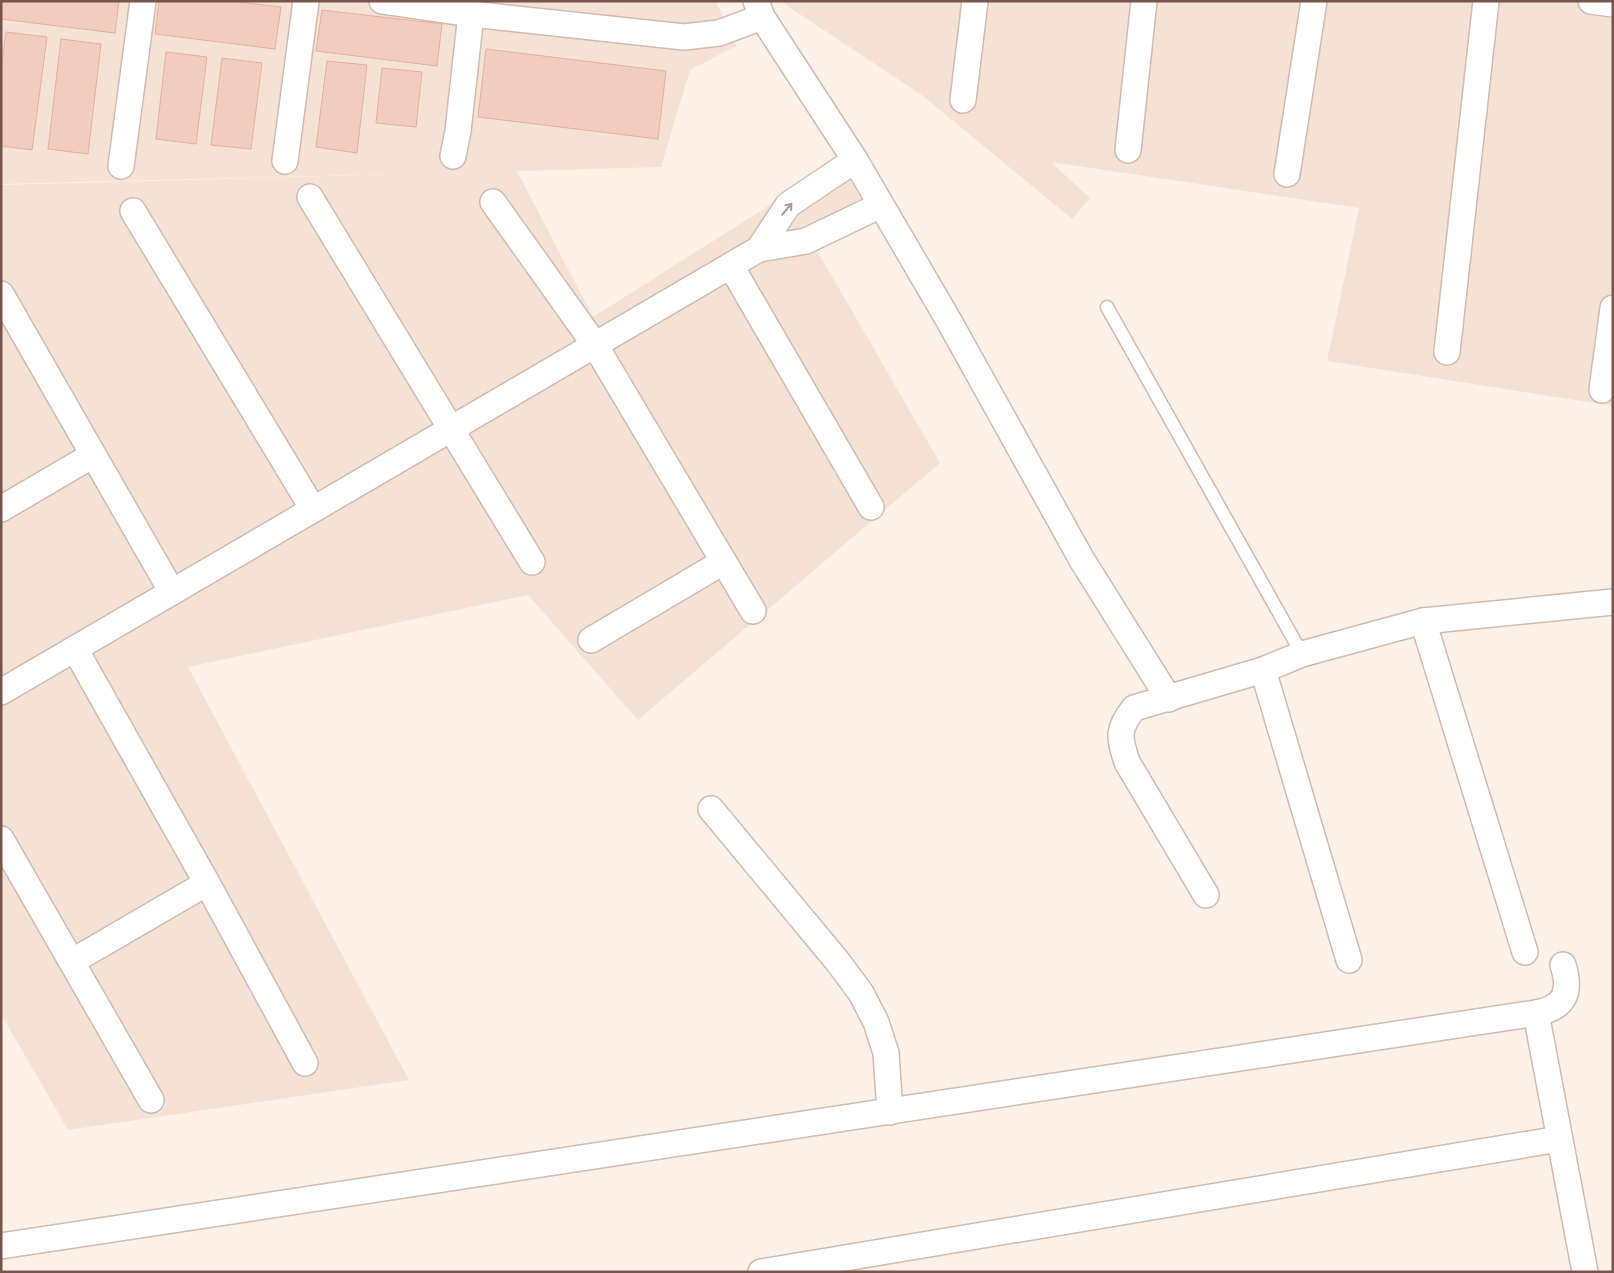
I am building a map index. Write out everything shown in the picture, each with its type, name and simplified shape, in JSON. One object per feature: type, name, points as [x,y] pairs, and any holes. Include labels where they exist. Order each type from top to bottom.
[{"type":"street","points":[[121,166],[144,1]]},
{"type":"street","points":[[285,161],[306,1]]},
{"type":"street","points":[[382,1],[471,14],[684,37],[719,33],[759,9],[855,160],[1082,560],[1169,699]]},
{"type":"street","points":[[963,100],[975,1]]},
{"type":"street","points":[[1128,150],[1144,1]]},
{"type":"street","points":[[1287,174],[1314,1]]},
{"type":"street","points":[[1447,352],[1486,1]]},
{"type":"street","points":[[1591,1],[1613,4]]},
{"type":"street","points":[[453,156],[458,131],[471,14]]},
{"type":"street","points":[[758,249],[788,206],[855,160]]},
{"type":"street","points":[[310,197],[532,562]]},
{"type":"street","points":[[493,202],[594,345],[753,611]]},
{"type":"street","points":[[1,692],[758,249],[806,241],[881,205]]},
{"type":"street","points":[[133,211],[313,510]]},
{"type":"street","points":[[731,266],[871,507]]},
{"type":"street","points":[[1,294],[172,592]]},
{"type":"street","points":[[1602,390],[1612,312]]},
{"type":"street","points":[[1,509],[92,455]]},
{"type":"street","points":[[591,640],[723,562]]},
{"type":"street","points":[[1206,895],[1127,762],[1119,739],[1124,721],[1134,708],[1263,670],[1302,654],[1423,621],[1613,602]]},
{"type":"street","points":[[1423,621],[1525,952]]},
{"type":"street","points":[[75,649],[208,883],[305,1063]]},
{"type":"street","points":[[1263,670],[1349,960]]},
{"type":"street","points":[[711,809],[838,962],[861,993],[876,1022],[886,1053],[890,1112]]},
{"type":"street","points":[[1,839],[73,961],[150,1100]]},
{"type":"street","points":[[73,961],[208,883]]},
{"type":"street","points":[[1,1246],[1553,1010],[1563,1000],[1567,976],[1563,965]]},
{"type":"street","points":[[1536,1013],[1585,1272]]},
{"type":"street","points":[[761,1272],[1559,1139]]},
{"type":"lane","points":[[1107,307],[1302,654]]},
{"type":"shaded area","points":[[1,1],[716,1],[736,46],[690,70],[661,167],[517,171],[593,317],[773,203],[837,158],[873,220],[815,247],[940,463],[638,720],[528,595],[188,667],[409,1080],[68,1130],[1,1014],[1,185],[474,172],[1,184]]},
{"type":"shaded area","points":[[780,1],[1613,1],[1613,406],[1327,361],[1359,208],[1051,162],[1090,198],[1072,219],[923,96]]},
{"type":"building","points":[[1,1],[119,1],[115,33],[1,19]]},
{"type":"building","points":[[159,1],[230,1],[281,7],[275,49],[155,34]]},
{"type":"building","points":[[322,10],[442,24],[437,66],[316,51]]},
{"type":"building","points":[[6,32],[47,37],[32,150],[1,146],[1,69]]},
{"type":"building","points":[[61,39],[101,44],[88,154],[48,149]]},
{"type":"building","points":[[486,49],[666,71],[658,139],[478,117]]},
{"type":"building","points":[[166,52],[207,57],[196,144],[156,139]]},
{"type":"building","points":[[222,58],[262,63],[251,149],[211,145]]},
{"type":"building","points":[[327,61],[367,65],[357,153],[316,147]]},
{"type":"building","points":[[382,68],[422,72],[416,127],[376,123]]}]
